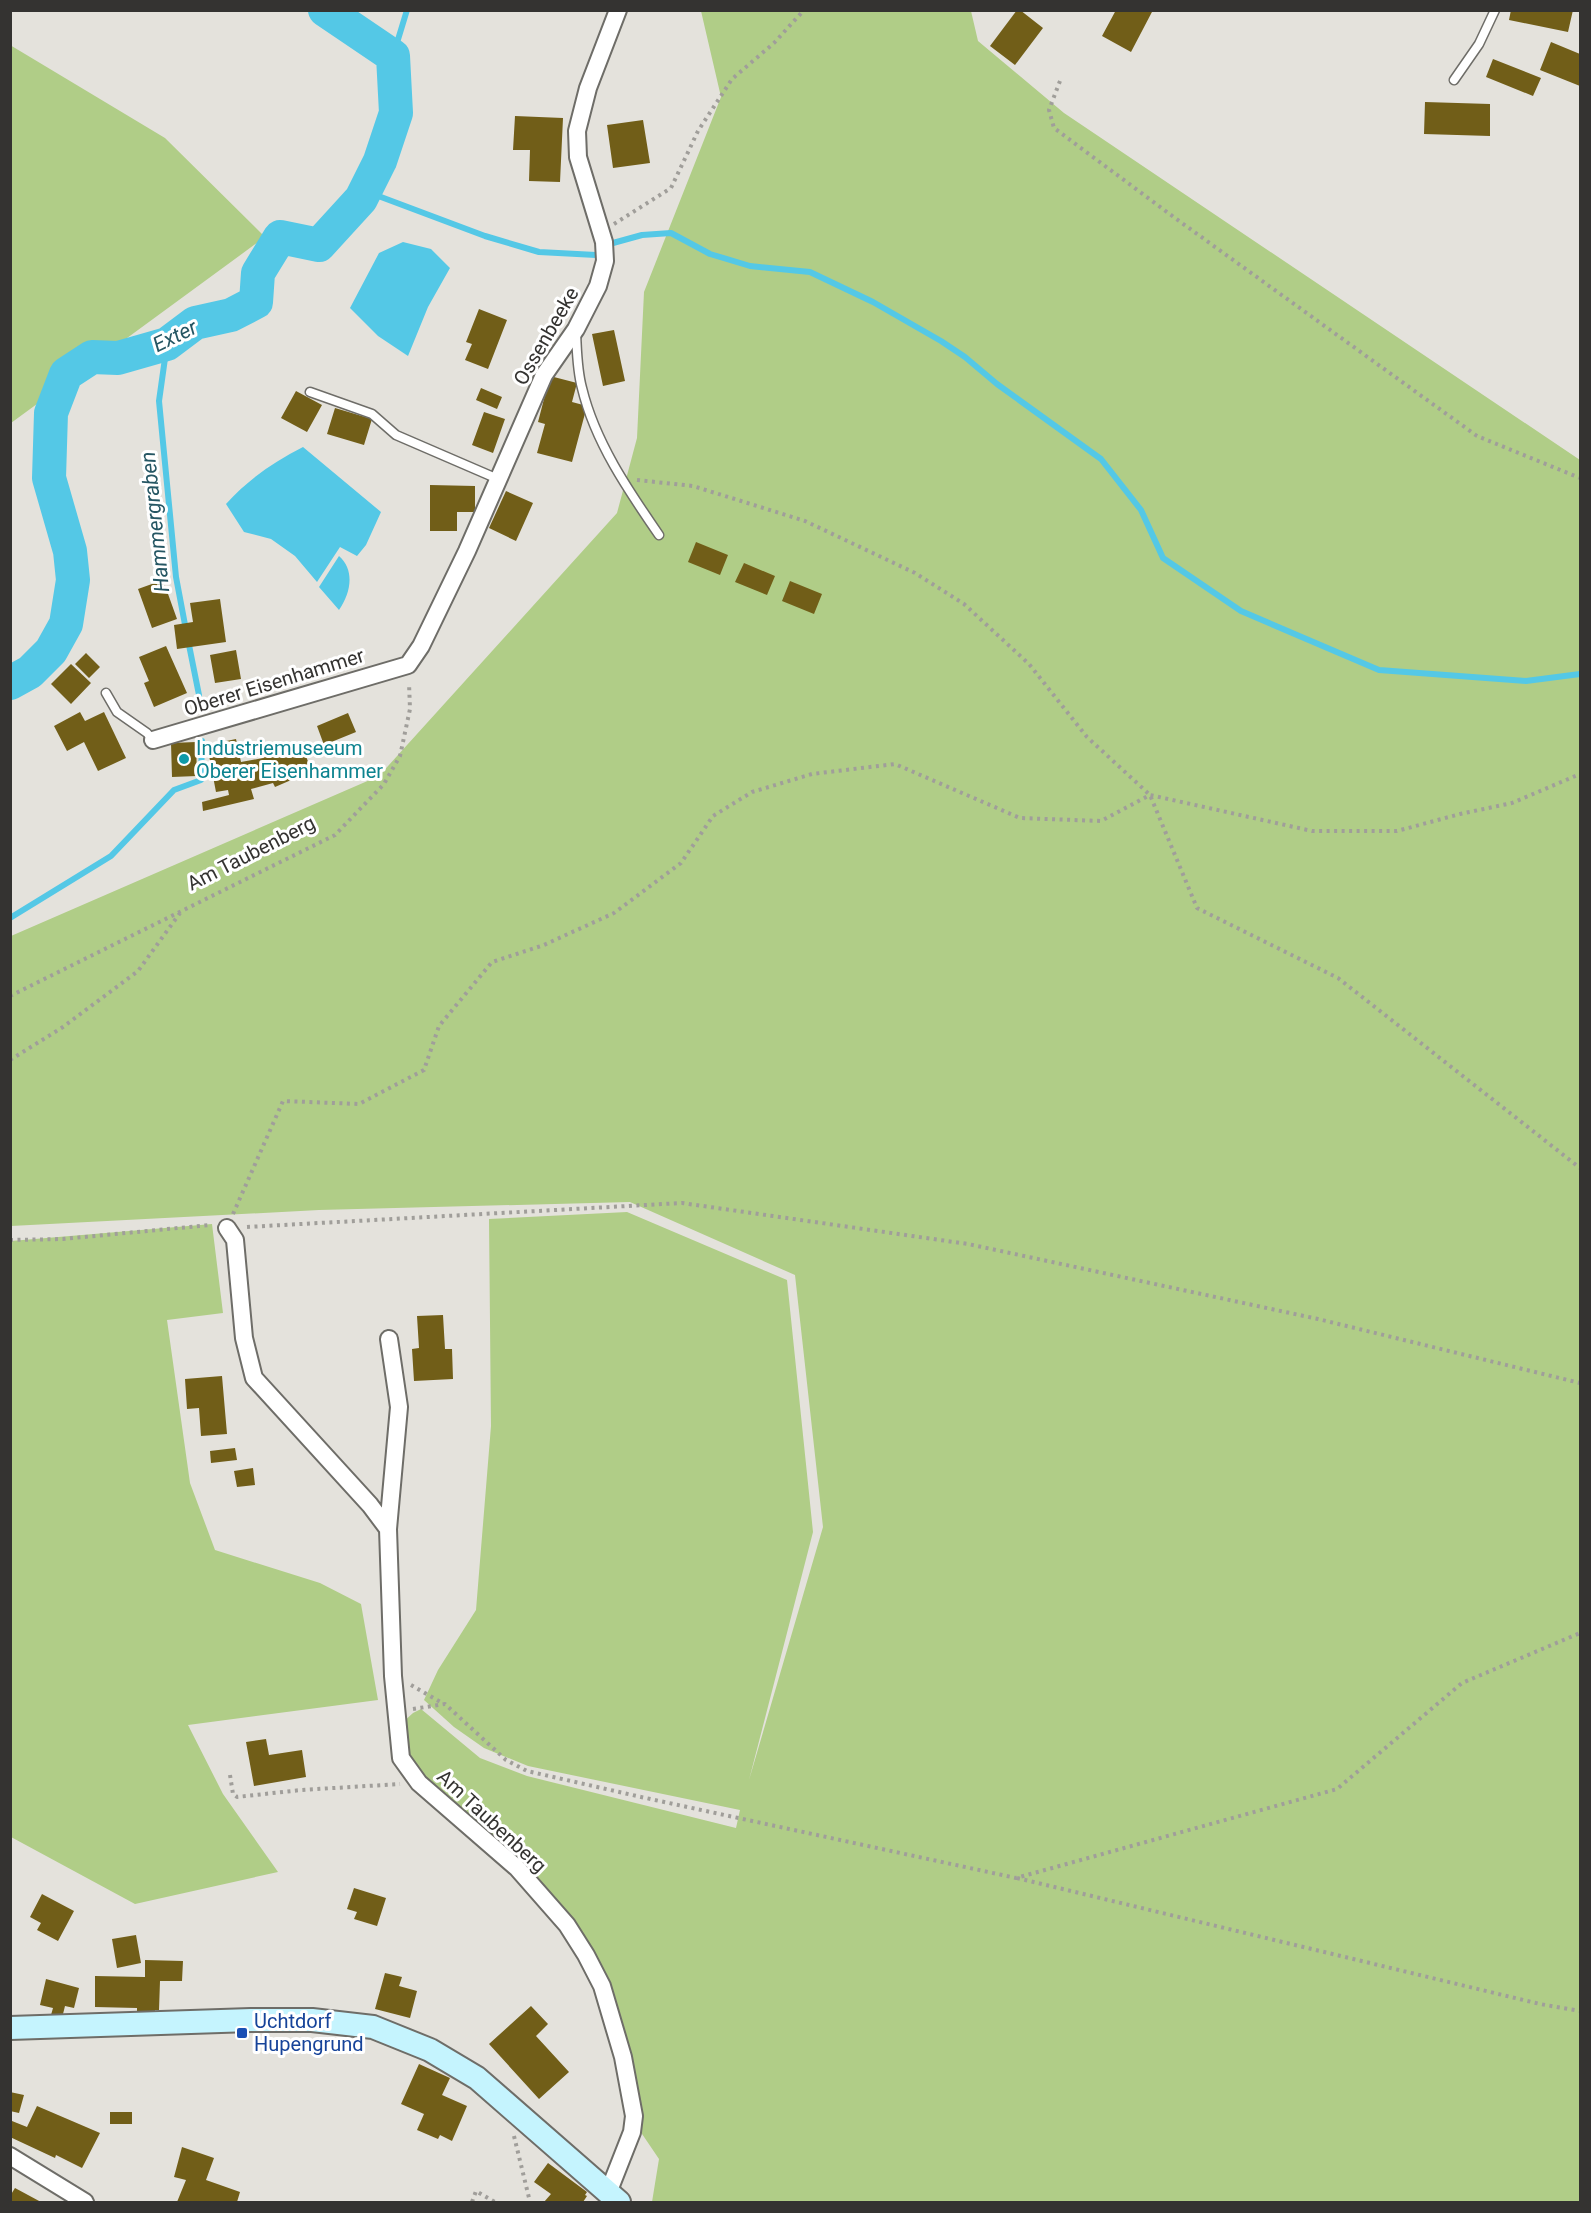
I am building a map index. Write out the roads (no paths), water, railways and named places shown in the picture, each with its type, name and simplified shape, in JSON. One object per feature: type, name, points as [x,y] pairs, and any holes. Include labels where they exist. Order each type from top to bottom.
[{"type":"street","name":"Ossenbeeke","points":[[408,665],[421,646],[462,562],[544,375],[576,329],[598,286],[605,261],[604,242],[578,158],[577,130],[588,88],[618,10]]},
{"type":"street","name":"Oberer Eisenhammer","points":[[153,740],[408,665]]},
{"type":"street","points":[[227,1228],[235,1240],[244,1338],[254,1378],[370,1505],[388,1529]]},
{"type":"street","name":"Am Taubenberg","points":[[388,1339],[399,1407],[388,1529],[393,1676],[396,1727],[401,1758],[419,1783],[517,1868],[567,1925],[602,1986],[623,2057],[634,2116],[632,2132],[613,2198]]},
{"type":"street","points":[[10,2028],[251,2020],[312,2020],[373,2027],[430,2050],[477,2078],[613,2198]]},
{"type":"street","points":[[10,2156],[85,2202]]},
{"type":"lane","points":[[1454,80],[1479,44],[1495,10]]},
{"type":"lane","points":[[576,329],[582,390],[598,434],[610,459],[659,535]]},
{"type":"lane","points":[[310,392],[372,414],[396,435],[498,479]]},
{"type":"lane","points":[[106,693],[117,712],[147,732],[153,740]]},
{"type":"water","points":[[403,242],[431,249],[450,268],[428,307],[408,356],[378,336],[350,308],[379,253]]},
{"type":"water","points":[[303,447],[381,512],[366,545],[357,556],[340,547],[317,582],[295,556],[271,539],[244,532],[226,504],[262,472]]},
{"type":"water","points":[[339,556],[347,568],[350,582],[339,610],[319,587]]},
{"type":"waterway","name":"Exter","points":[[10,683],[30,672],[51,651],[66,624],[73,580],[70,551],[49,478],[51,413],[66,374],[92,357],[118,358],[167,344],[195,323],[231,315],[256,302],[258,273],[280,237],[319,245],[361,199],[380,161],[396,113],[393,56],[325,10]]},
{"type":"waterway","points":[[393,56],[407,10]]},
{"type":"waterway","points":[[365,191],[485,236],[539,252],[596,255]]},
{"type":"waterway","points":[[613,243],[642,235],[671,233],[710,254],[750,266],[810,272],[873,302],[941,341],[1101,459],[1141,510],[1163,558],[1241,611],[1379,670],[1526,681],[1580,674]]},
{"type":"waterway","name":"Hammergraben","points":[[167,344],[159,401],[176,577],[186,630]]},
{"type":"waterway","name":"Hammergraben","points":[[188,640],[199,695]]},
{"type":"waterway","name":"Hammergraben","points":[[10,918],[111,856],[174,790],[201,780],[202,741]]},
{"type":"place","name":"Industriemuseeum Oberer Eisenhammer","points":[[184,759]]},
{"type":"place","name":"Uchtdorf Hupengrund","points":[[242,2033]]}]
